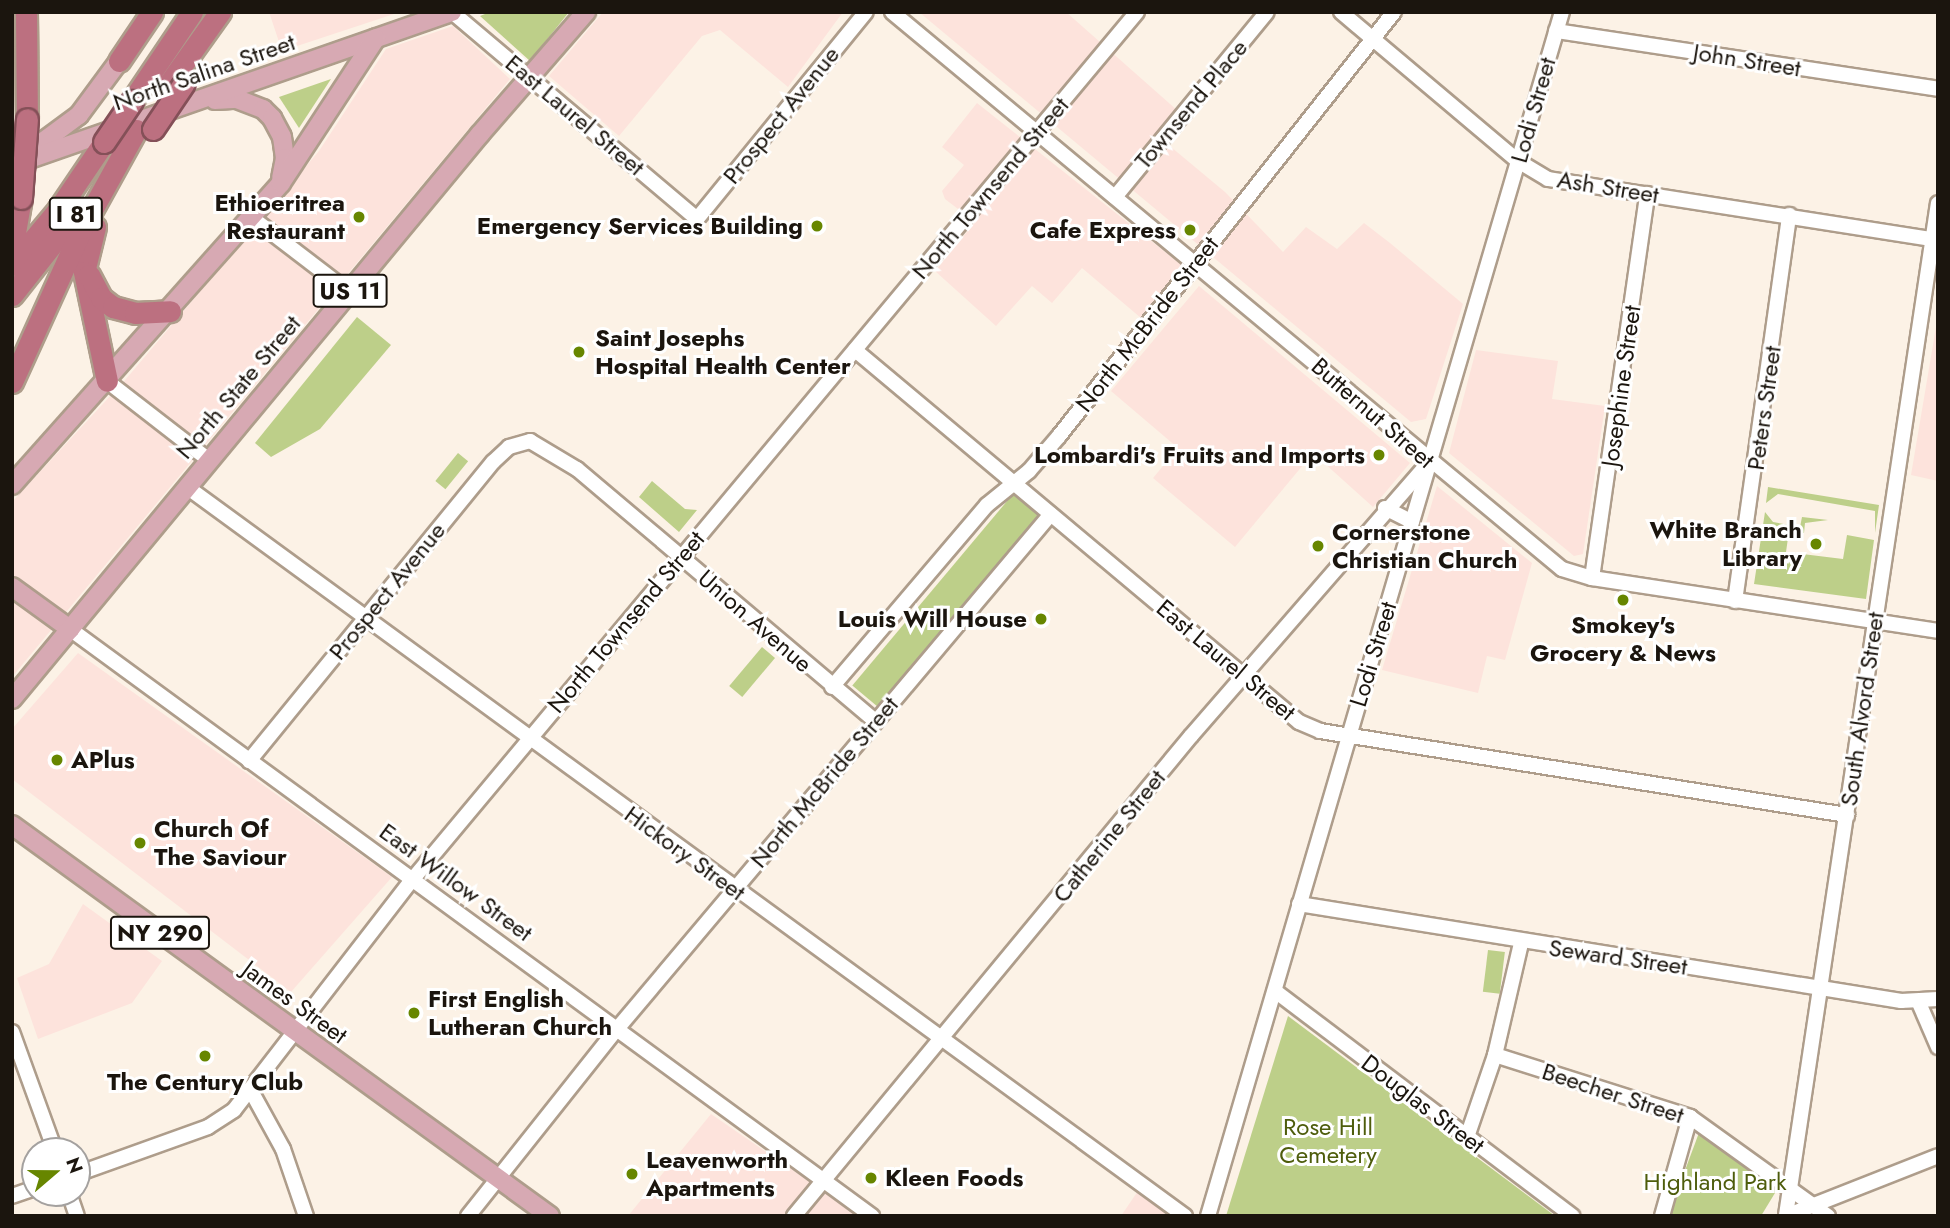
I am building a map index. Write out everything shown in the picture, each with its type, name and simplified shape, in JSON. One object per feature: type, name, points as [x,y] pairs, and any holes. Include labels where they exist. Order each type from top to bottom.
[{"type":"highway","points":[[13,246],[21,198],[27,119],[26,12]]},
{"type":"highway","points":[[119,61],[152,12]]},
{"type":"highway","name":"I 81","points":[[12,265],[58,210],[192,12]]},
{"type":"highway","points":[[12,382],[82,228],[223,12]]},
{"type":"highway","points":[[107,381],[88,303],[86,259],[112,194],[144,130]]},
{"type":"highway","name":"I 81","points":[[12,295],[144,130]]},
{"type":"highway","points":[[86,259],[94,288],[113,307],[135,313],[170,311]]},
{"type":"main road","name":"North Salina Street","points":[[12,164],[452,12]]},
{"type":"main road","name":"North State Street","points":[[12,699],[349,292],[586,12]]},
{"type":"main road","points":[[12,485],[170,311],[281,183],[376,38]]},
{"type":"main road","points":[[12,164],[79,115],[119,61]]},
{"type":"main road","points":[[180,105],[237,99],[263,109],[282,137],[285,158],[281,183]]},
{"type":"main road","name":"East Willow Street","points":[[12,587],[70,629]]},
{"type":"main road","name":"James Street","points":[[12,825],[550,1216]]},
{"type":"street","name":"East Laurel Street","points":[[452,12],[697,219]]},
{"type":"street","name":"Prospect Avenue","points":[[697,219],[866,12]]},
{"type":"street","name":"Butternut Street","points":[[892,12],[1562,569],[1592,578],[1938,631]]},
{"type":"street","name":"North Townsend Street","points":[[91,1169],[220,1122],[250,1088],[412,880],[529,738],[1137,12]]},
{"type":"street","name":"Townsend Place","points":[[1115,197],[1267,12]]},
{"type":"street","name":"Ash Street","points":[[1340,12],[1518,161],[1548,179],[1931,239]]},
{"type":"street","name":"North McBride Street","points":[[832,687],[987,505],[1014,483],[1059,436],[1394,12]]},
{"type":"street","name":"Lodi Street","points":[[1208,1216],[1562,12]]},
{"type":"street","name":"John Street","points":[[1556,31],[1938,89]]},
{"type":"street","name":"Josephine Street","points":[[1592,578],[1647,194]]},
{"type":"street","name":"South Alvord Street","points":[[1786,1216],[1938,203]]},
{"type":"street","name":"Peters Street","points":[[1735,601],[1788,215]]},
{"type":"street","points":[[251,217],[349,292]]},
{"type":"street","name":"East Laurel Street","points":[[855,350],[1299,722],[1349,735],[1847,815]]},
{"type":"street","points":[[107,381],[209,460]]},
{"type":"street","name":"Prospect Avenue","points":[[249,761],[493,462],[517,443],[538,443]]},
{"type":"street","name":"Union Avenue","points":[[538,443],[577,469],[874,720]]},
{"type":"street","name":"Catherine Street","points":[[794,1216],[942,1041],[1242,675],[1385,508],[1430,461]]},
{"type":"street","name":"Hickory Street","points":[[187,487],[364,619],[1185,1216]]},
{"type":"street","points":[[1385,508],[1412,522]]},
{"type":"street","name":"North McBride Street","points":[[468,1216],[495,1178],[617,1029],[874,720],[1051,514]]},
{"type":"street","name":"East Willow Street","points":[[70,629],[872,1216]]},
{"type":"street","name":"Seward Street","points":[[1299,904],[1521,943],[1919,1003],[1938,999]]},
{"type":"street","points":[[1467,1137],[1495,1055],[1521,943]]},
{"type":"street","name":"Douglas Street","points":[[1275,991],[1573,1216]]},
{"type":"street","points":[[1919,1003],[1938,1047]]},
{"type":"street","points":[[12,1032],[50,1137]]},
{"type":"street","name":"Beecher Street","points":[[1495,1055],[1690,1117],[1828,1216]]},
{"type":"street","points":[[250,1088],[280,1141],[306,1216]]},
{"type":"street","points":[[1662,1216],[1690,1117]]},
{"type":"street","points":[[1786,1216],[1938,1156]]},
{"type":"shaded area","points":[[269,12],[400,12],[282,51]]},
{"type":"shaded area","points":[[603,12],[843,12],[788,87],[720,30],[702,36],[619,136],[549,76]]},
{"type":"shaded area","points":[[919,12],[1066,12],[1178,111],[1159,137],[1225,192],[1283,252],[1306,227],[1337,249],[1364,223],[1390,243],[1463,304],[1426,419],[1411,422]]},
{"type":"shaded area","points":[[453,26],[510,79],[12,677],[12,502],[126,379],[319,151],[386,49]]},
{"type":"shaded area","points":[[977,103],[1184,267],[1141,318],[1082,268],[1052,303],[1032,286],[996,326],[935,271],[975,222],[945,199],[942,191],[964,165],[942,147]]},
{"type":"shaded area","points":[[1199,286],[1410,463],[1373,507],[1313,453],[1235,547],[1153,478],[1178,448],[1111,391]]},
{"type":"shaded area","points":[[1938,315],[1938,481],[1911,475]]},
{"type":"shaded area","points":[[1476,350],[1558,361],[1552,399],[1605,406],[1583,554],[1574,556],[1449,453]]},
{"type":"shaded area","points":[[1437,486],[1532,563],[1505,660],[1487,656],[1478,693],[1382,670]]},
{"type":"shaded area","points":[[78,653],[392,877],[291,992],[12,779],[12,729]]},
{"type":"shaded area","points":[[83,904],[162,961],[132,1003],[38,1039],[17,978],[49,964]]},
{"type":"shaded area","points":[[711,1114],[826,1193],[856,1216],[628,1216]]},
{"type":"shaded area","points":[[1140,1188],[1174,1216],[1121,1216]]},
{"type":"green space","points":[[490,12],[569,12],[530,61],[480,16]]},
{"type":"green space","points":[[331,79],[299,128],[279,97]]},
{"type":"green space","points":[[357,317],[391,345],[320,429],[271,457],[255,443]]},
{"type":"green space","points":[[458,453],[468,461],[445,489],[435,481]]},
{"type":"green space","points":[[652,481],[685,509],[697,510],[679,532],[639,497]]},
{"type":"green space","points":[[1768,487],[1879,505],[1875,533],[1875,511],[1778,494],[1766,503]]},
{"type":"green space","points":[[1013,494],[1039,516],[878,707],[852,686]]},
{"type":"green space","points":[[1765,512],[1773,522],[1800,527],[1802,517],[1828,520],[1805,523],[1804,533],[1789,531],[1786,552],[1843,559],[1847,535],[1874,540],[1866,599],[1754,584]]},
{"type":"green space","points":[[762,647],[775,658],[742,697],[729,686]]},
{"type":"green space","points":[[1488,950],[1505,952],[1500,994],[1483,992]]},
{"type":"green space","name":"Rose Hill Cemetery","points":[[1288,1016],[1555,1216],[1226,1216]]},
{"type":"green space","name":"Highland Park","points":[[1700,1130],[1778,1188],[1761,1216],[1668,1216]]},
{"type":"place","name":"Ethioeritrea Restaurant","points":[[359,217]]},
{"type":"place","name":"Emergency Services Building","points":[[817,226]]},
{"type":"place","name":"Cafe Express","points":[[1190,230]]},
{"type":"place","name":"Saint Josephs Hospital Health Center","points":[[579,352]]},
{"type":"place","name":"Lombardi's Fruits and Imports","points":[[1379,455]]},
{"type":"place","name":"White Branch Library","points":[[1816,544]]},
{"type":"place","name":"Cornerstone Christian Church","points":[[1318,546]]},
{"type":"place","name":"Smokey's Grocery & News","points":[[1623,600]]},
{"type":"place","name":"Louis Will House","points":[[1041,619]]},
{"type":"place","name":"APlus","points":[[57,760]]},
{"type":"place","name":"Church Of The Saviour","points":[[140,843]]},
{"type":"place","name":"First English Lutheran Church","points":[[414,1013]]},
{"type":"place","name":"The Century Club","points":[[205,1056]]},
{"type":"place","name":"Leavenworth Apartments","points":[[632,1174]]},
{"type":"place","name":"Kleen Foods","points":[[871,1178]]}]
